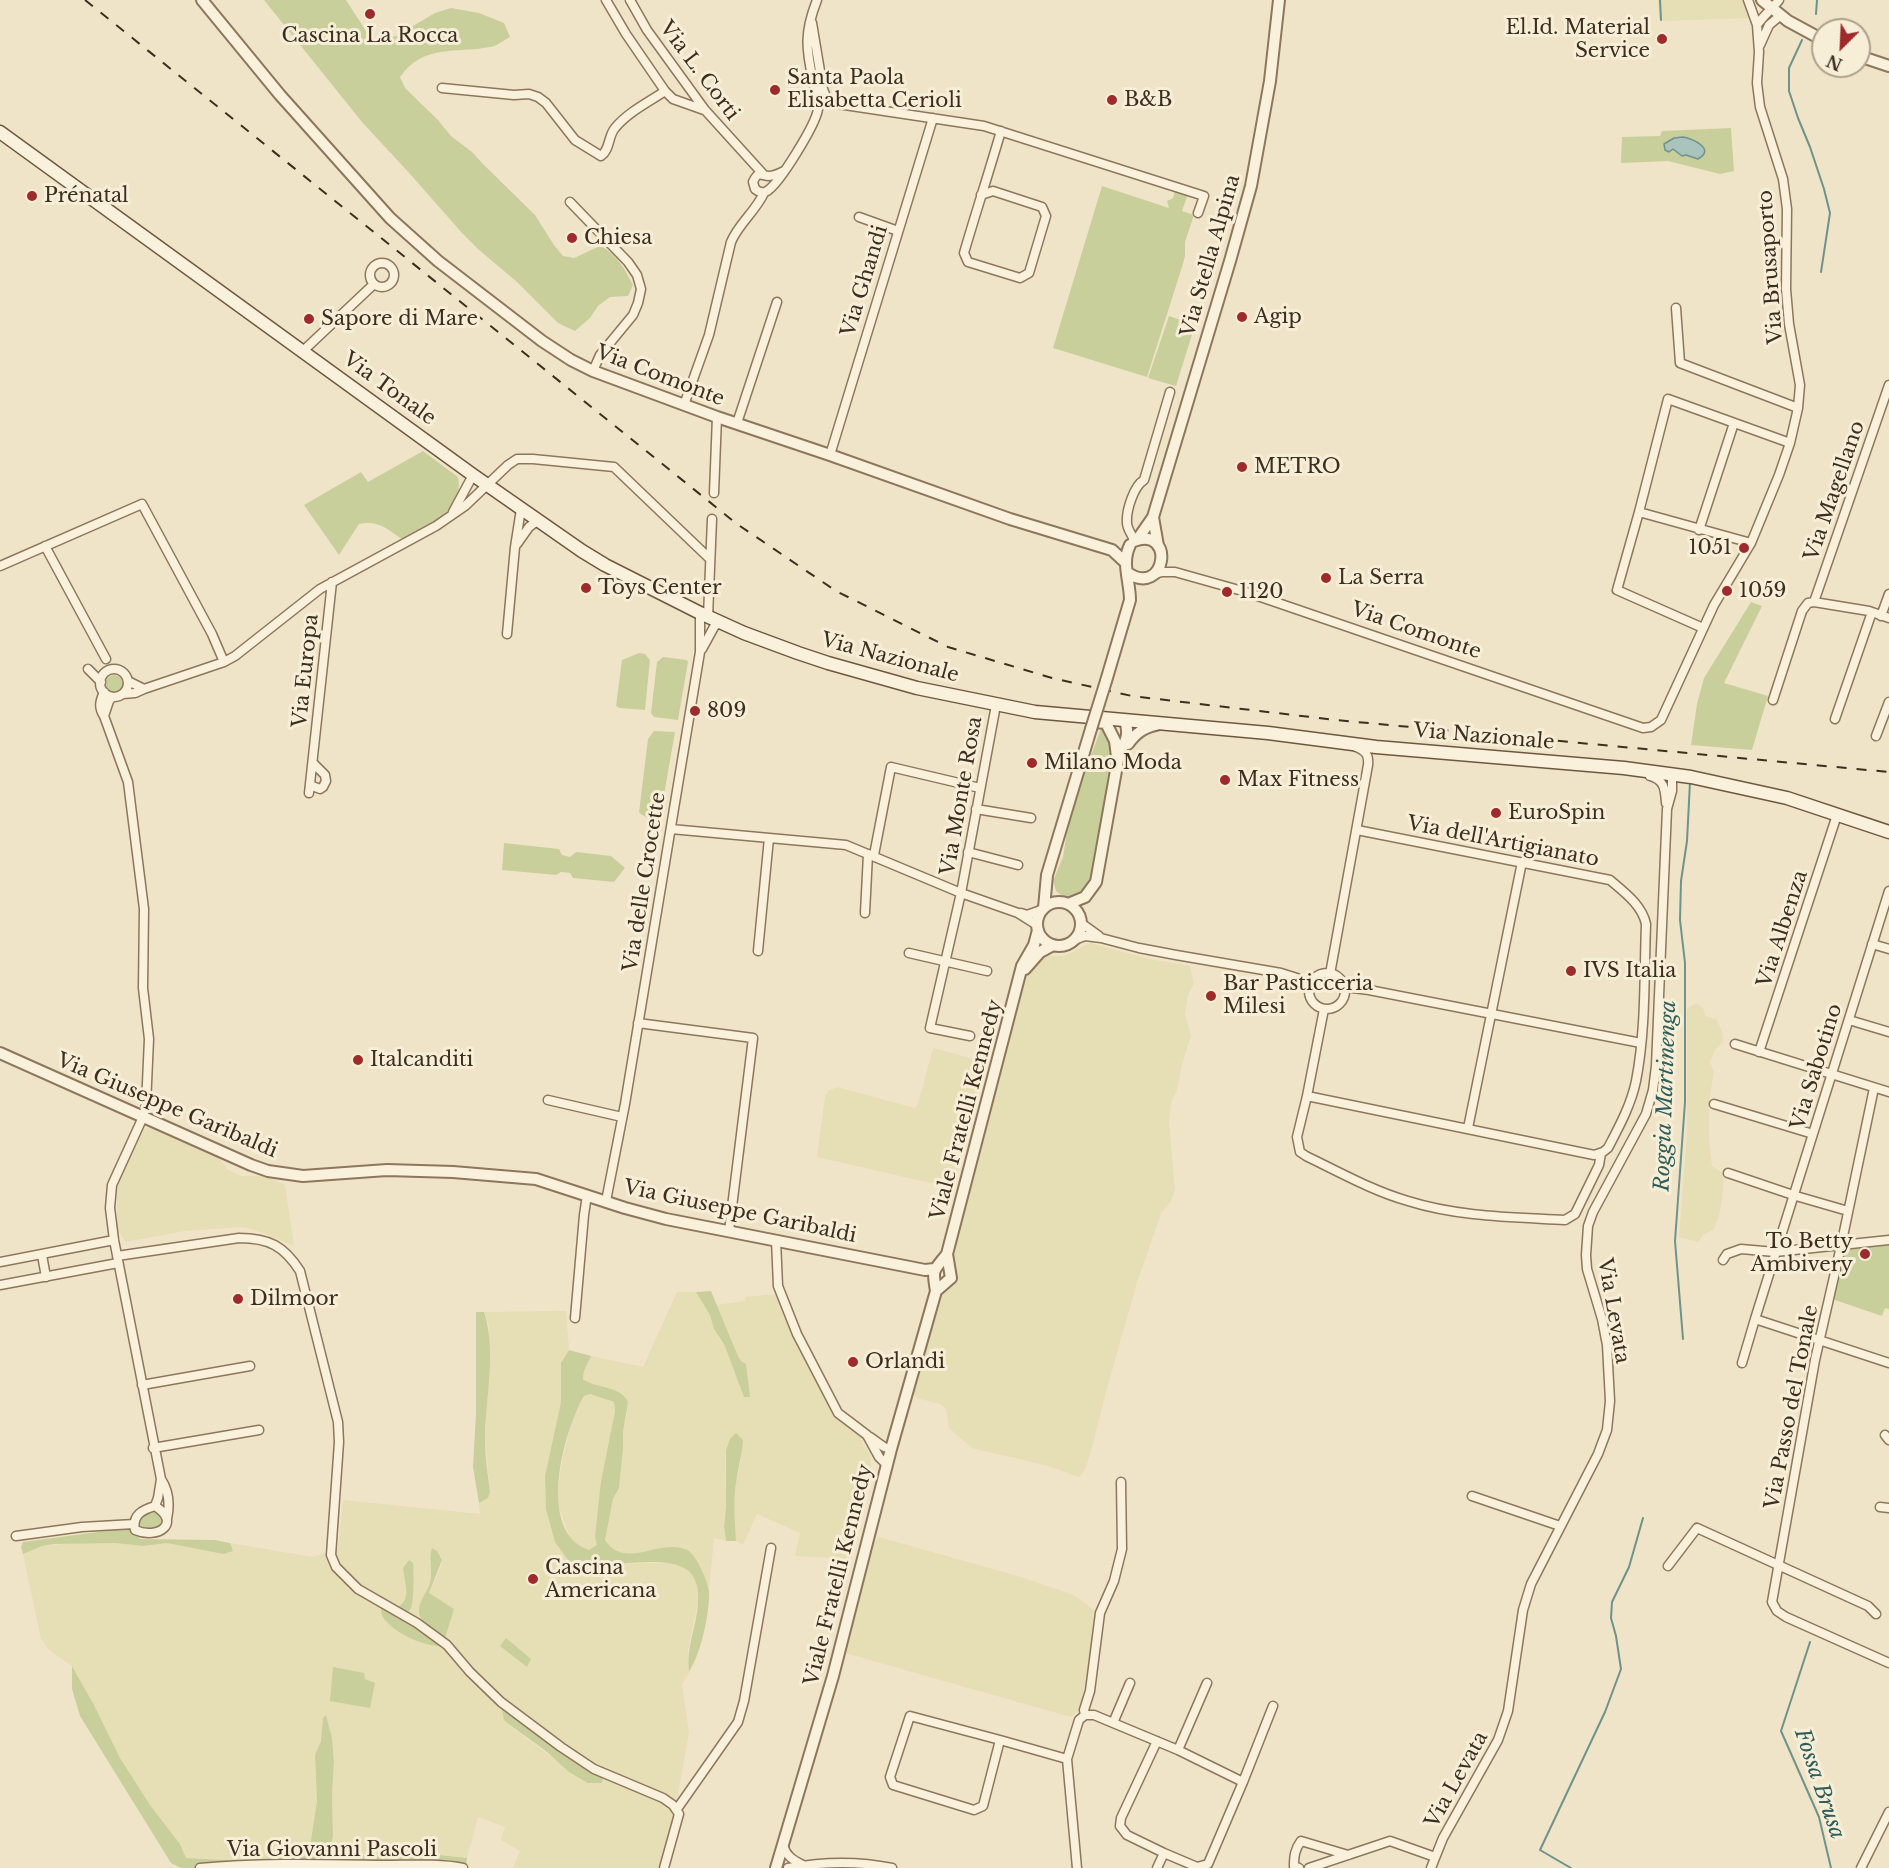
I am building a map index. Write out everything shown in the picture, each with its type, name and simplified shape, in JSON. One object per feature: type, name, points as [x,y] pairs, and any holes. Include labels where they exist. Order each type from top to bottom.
[{"type":"main road","name":"Via Tonale","points":[[0,132],[537,521],[605,565],[709,617]]},
{"type":"main road","name":"Via Nazionale","points":[[709,617],[771,643],[828,663],[917,688],[996,705],[1035,712],[1345,742],[1372,753],[1624,768],[1672,774],[1787,798],[1889,832]]},
{"type":"street","name":"Via Comonte","points":[[201,0],[280,95],[412,240],[542,341],[571,360],[593,371],[717,417],[1010,519],[1112,550]]},
{"type":"street","points":[[606,0],[665,91],[674,99],[705,110]]},
{"type":"street","name":"Via L. Corti","points":[[630,0],[647,30],[705,110],[766,175]]},
{"type":"street","points":[[684,405],[709,335],[735,233],[756,209],[764,193],[784,171],[812,127],[818,110],[806,37],[817,0]]},
{"type":"street","name":"Via Stella Alpina","points":[[1134,542],[1153,517],[1251,186],[1270,81],[1279,0]]},
{"type":"street","name":"Via Brusaporto","points":[[1643,728],[1651,727],[1661,720],[1702,628],[1751,543],[1779,476],[1798,408],[1800,386],[1789,324],[1786,289],[1787,209],[1783,179],[1760,107],[1757,83],[1759,52],[1757,25],[1748,0]]},
{"type":"street","points":[[1762,0],[1778,8],[1811,31]]},
{"type":"street","points":[[1757,25],[1767,12],[1778,8]]},
{"type":"street","name":"Via Brusaporto","points":[[1759,52],[1778,8]]},
{"type":"street","points":[[811,18],[823,89],[828,102]]},
{"type":"street","points":[[1871,60],[1889,66]]},
{"type":"street","points":[[442,88],[514,96],[529,94],[538,97],[546,103],[575,140],[601,156],[606,153],[613,131],[622,120],[665,91]]},
{"type":"street","points":[[818,101],[933,117],[1001,131],[1204,196],[1198,213]]},
{"type":"street","name":"Via Ghandi","points":[[830,455],[933,117]]},
{"type":"street","points":[[981,195],[993,191],[1042,207],[1046,216],[1029,273],[1020,278],[968,262],[963,252],[1001,131]]},
{"type":"street","name":"Via L. Corti","points":[[747,157],[754,178]]},
{"type":"street","points":[[747,219],[755,196],[754,178],[784,171]]},
{"type":"street","points":[[766,175],[772,182],[772,186]]},
{"type":"street","points":[[987,179],[993,191]]},
{"type":"street","points":[[755,189],[764,193]]},
{"type":"street","points":[[570,202],[628,262],[637,275],[640,289],[633,315],[600,355],[593,371]]},
{"type":"street","points":[[859,217],[898,231]]},
{"type":"street","points":[[303,351],[374,284]]},
{"type":"street","points":[[737,423],[777,302]]},
{"type":"street","points":[[1676,308],[1680,363],[1798,408]]},
{"type":"street","name":"Via Magellano","points":[[1773,700],[1802,611],[1808,603],[1814,602],[1888,390]]},
{"type":"street","points":[[1134,542],[1127,525],[1129,509],[1138,484],[1144,480],[1170,392]]},
{"type":"street","points":[[1702,628],[1617,590],[1668,399],[1790,443]]},
{"type":"street","points":[[714,493],[717,417]]},
{"type":"street","points":[[1700,530],[1734,423]]},
{"type":"street","points":[[104,717],[112,697],[135,693],[224,662],[235,656],[320,589],[436,526],[465,506],[513,461],[522,458],[614,466],[661,509],[709,558]]},
{"type":"street","points":[[451,515],[473,475]]},
{"type":"street","points":[[0,566],[142,504],[213,634],[224,662]]},
{"type":"street","points":[[507,634],[515,547],[521,510]]},
{"type":"street","points":[[1639,512],[1751,543]]},
{"type":"street","name":"Via Stella Alpina","points":[[1153,517],[1160,551]]},
{"type":"street","name":"Via delle Crocette","points":[[606,1201],[700,652],[709,617],[709,558],[712,519]]},
{"type":"street","points":[[515,547],[529,527],[537,521]]},
{"type":"street","points":[[1160,551],[1159,569],[1152,576],[1137,579],[1112,550],[1147,538],[1160,551],[1175,572]]},
{"type":"street","points":[[1126,568],[1126,552],[1134,542]]},
{"type":"street","points":[[45,546],[106,659],[106,675],[100,710],[128,782],[144,909],[143,988],[148,1039],[146,1105],[143,1117],[112,1185],[110,1208],[117,1260],[153,1448],[169,1504],[167,1519],[160,1531],[154,1534],[135,1530],[137,1515],[142,1510],[155,1506]]},
{"type":"street","name":"Viale Fratelli Kennedy","points":[[782,1867],[783,1845],[833,1676],[886,1465],[936,1291],[933,1272],[947,1254],[1022,966],[1034,945],[1038,918],[1047,891],[1046,881],[1130,600],[1126,568]]},
{"type":"street","name":"Via Comonte","points":[[1152,576],[1162,572],[1175,572],[1287,606],[1643,728]]},
{"type":"street","name":"Viale Fratelli Kennedy","points":[[1130,600],[1152,576]]},
{"type":"street","name":"Via Europa","points":[[313,763],[325,775],[326,781],[320,789],[309,789],[332,582]]},
{"type":"street","points":[[1814,602],[1872,612],[1885,617],[1889,594]]},
{"type":"street","points":[[1835,719],[1872,612]]},
{"type":"street","name":"Via delle Crocette","points":[[700,652],[714,627],[709,617]]},
{"type":"street","points":[[106,675],[120,671],[128,681],[144,689]]},
{"type":"street","points":[[123,694],[128,681]]},
{"type":"street","points":[[104,692],[112,697]]},
{"type":"street","points":[[1876,736],[1889,702]]},
{"type":"street","name":"Via Monte Rosa","points":[[970,1036],[930,1028],[961,893],[996,705]]},
{"type":"street","name":"Via Nazionale","points":[[1068,715],[1084,721],[1106,723],[1115,741],[1118,758]]},
{"type":"street","points":[[1074,940],[1080,931],[1083,907],[1095,890],[1118,758],[1118,734],[1124,720]]},
{"type":"street","points":[[1118,758],[1136,734],[1144,728],[1159,724]]},
{"type":"street","points":[[1330,974],[1372,753]]},
{"type":"street","points":[[865,913],[871,855],[891,767],[980,788]]},
{"type":"street","points":[[1624,768],[1658,778],[1668,789],[1691,777]]},
{"type":"street","name":"Via Levata","points":[[1431,1868],[1443,1838],[1490,1757],[1505,1723],[1527,1595],[1539,1566],[1604,1441],[1609,1419],[1607,1345],[1587,1269],[1586,1239],[1593,1212],[1646,1114],[1653,1090],[1656,1066],[1668,789],[1672,774]]},
{"type":"street","points":[[976,809],[1031,818]]},
{"type":"street","name":"Via Albenza","points":[[1759,1052],[1837,815]]},
{"type":"street","points":[[671,829],[846,845],[961,893],[1027,915],[1052,903],[1065,903],[1084,897],[1096,882]]},
{"type":"street","name":"Via dell'Artigianato","points":[[1307,1096],[1297,1137],[1300,1152],[1306,1156],[1408,1202],[1477,1215],[1565,1220],[1575,1214],[1599,1165],[1601,1153],[1608,1148],[1630,1101],[1636,1081],[1641,1043],[1646,924],[1644,915],[1638,906],[1610,880],[1357,830]]},
{"type":"street","points":[[758,951],[769,838]]},
{"type":"street","points":[[969,852],[1018,865]]},
{"type":"street","points":[[1468,1128],[1522,862]]},
{"type":"street","points":[[1050,870],[1053,891],[1077,911],[1081,921],[1101,938]]},
{"type":"street","name":"Via Sabotino","points":[[1742,1363],[1889,891]]},
{"type":"street","points":[[1018,913],[1038,928],[1045,941],[1053,945]]},
{"type":"street","points":[[1074,940],[1085,936],[1101,938],[1139,948],[1281,973],[1297,978],[1310,986]]},
{"type":"street","name":"Viale Fratelli Kennedy","points":[[1021,974],[1040,952],[1053,945],[1064,945],[1074,940]]},
{"type":"street","points":[[1872,944],[1889,949]]},
{"type":"street","points":[[909,953],[987,971]]},
{"type":"street","points":[[1324,973],[1330,974],[1338,977],[1344,987],[1344,996],[1340,1004],[1324,1009],[1313,1002],[1309,994],[1310,986],[1317,976],[1324,973]]},
{"type":"street","points":[[1344,987],[1641,1043]]},
{"type":"street","points":[[1324,1009],[1307,1096],[1588,1154],[1601,1153]]},
{"type":"street","points":[[1849,1020],[1889,1032]]},
{"type":"street","points":[[638,1023],[753,1038],[729,1231]]},
{"type":"street","points":[[1735,1044],[1889,1092]]},
{"type":"street","name":"Via Giuseppe Garibaldi","points":[[0,1053],[268,1171],[303,1176],[387,1170],[453,1172],[536,1179],[666,1219],[933,1272]]},
{"type":"street","name":"Via Passo del Tonale","points":[[1874,1088],[1820,1340],[1772,1602],[1778,1611],[1889,1663]]},
{"type":"street","points":[[548,1100],[622,1117]]},
{"type":"street","points":[[1714,1104],[1813,1134]]},
{"type":"street","points":[[1728,1173],[1848,1211]]},
{"type":"street","points":[[575,1318],[587,1195]]},
{"type":"street","points":[[0,1285],[117,1260],[239,1238],[255,1238],[274,1244],[292,1258],[303,1280],[338,1422],[339,1442],[331,1555],[336,1567],[358,1589],[417,1623],[447,1645],[470,1672],[501,1702],[561,1747],[594,1769],[663,1798],[677,1809],[678,1823],[664,1868]]},
{"type":"street","points":[[0,1262],[114,1240]]},
{"type":"street","points":[[776,1240],[778,1286],[797,1334],[838,1413],[884,1447],[891,1449]]},
{"type":"street","points":[[1723,1260],[1727,1254],[1741,1250],[1775,1252],[1889,1240]]},
{"type":"street","name":"Viale Fratelli Kennedy","points":[[947,1254],[951,1270]]},
{"type":"street","points":[[42,1255],[46,1277]]},
{"type":"street","points":[[936,1291],[946,1283],[951,1278],[951,1270],[945,1265],[933,1272],[939,1283],[946,1283]]},
{"type":"street","points":[[1755,1319],[1889,1363]]},
{"type":"street","points":[[142,1385],[250,1366]]},
{"type":"street","points":[[153,1448],[259,1430]]},
{"type":"street","points":[[867,1435],[886,1465]]},
{"type":"street","points":[[155,1506],[161,1479]]},
{"type":"street","points":[[1085,1715],[1100,1613],[1114,1581],[1122,1549],[1121,1482]]},
{"type":"street","points":[[1472,1496],[1560,1526]]},
{"type":"street","points":[[155,1506],[165,1513],[167,1519]]},
{"type":"street","points":[[16,1536],[82,1527],[134,1524]]},
{"type":"street","points":[[1668,1566],[1696,1528],[1868,1606],[1876,1614]]},
{"type":"street","points":[[677,1809],[738,1722],[744,1701],[771,1548]]},
{"type":"street","points":[[1113,1723],[1130,1683]]},
{"type":"street","points":[[1178,1750],[1207,1683]]},
{"type":"street","points":[[1157,1741],[1121,1818],[1120,1826],[1127,1835],[1164,1853],[1197,1867],[1208,1864],[1273,1706]]},
{"type":"street","points":[[1077,1868],[1067,1759],[1079,1720],[1085,1715],[1094,1715],[1157,1741],[1243,1782]]},
{"type":"street","points":[[1000,1740],[982,1806],[974,1810],[893,1785],[890,1777],[910,1716],[1000,1740],[1067,1759]]},
{"type":"street","points":[[1860,1868],[1889,1812]]},
{"type":"street","points":[[1299,1868],[1294,1866],[1294,1857],[1301,1841],[1349,1855]]},
{"type":"street","points":[[1309,1868],[1390,1841],[1435,1857]]},
{"type":"street","points":[[783,1845],[785,1852],[800,1867]]},
{"type":"street","points":[[1157,1868],[1164,1853]]},
{"type":"street","name":"Via Giovanni Pascoli","points":[[200,1868],[415,1864],[463,1868]]},
{"type":"street","points":[[782,1867],[873,1864],[892,1868]]},
{"type":"shaded area","points":[[1658,0],[1743,0],[1750,18],[1664,21],[1659,19]]},
{"type":"shaded area","points":[[1090,943],[1149,959],[1190,966],[1194,984],[1188,995],[1185,1015],[1191,1036],[1177,1090],[1171,1103],[1169,1123],[1175,1189],[1171,1201],[1161,1213],[1137,1283],[1091,1451],[1085,1470],[1079,1477],[1048,1466],[972,1448],[949,1428],[946,1409],[940,1404],[917,1398],[913,1394],[943,1293],[956,1278],[953,1254],[1026,973],[1037,959],[1047,956],[1064,956]]},
{"type":"shaded area","points":[[1696,1003],[1703,1008],[1706,1016],[1716,1019],[1722,1031],[1723,1042],[1715,1050],[1710,1062],[1714,1072],[1709,1102],[1712,1166],[1724,1174],[1722,1199],[1714,1229],[1703,1235],[1698,1242],[1679,1237],[1687,1133],[1687,1008]]},
{"type":"shaded area","points":[[934,1048],[984,1062],[965,1144],[956,1175],[948,1187],[817,1157],[825,1097],[828,1091],[837,1087],[915,1108]]},
{"type":"shaded area","points":[[153,1127],[166,1131],[220,1159],[228,1170],[241,1176],[266,1176],[285,1185],[294,1246],[243,1227],[185,1231],[126,1242],[117,1229],[117,1186],[143,1129]]},
{"type":"shaded area","points":[[677,1292],[696,1292],[704,1304],[714,1329],[724,1344],[744,1396],[746,1364],[738,1356],[716,1305],[745,1301],[745,1297],[777,1294],[790,1328],[828,1405],[836,1415],[865,1437],[862,1444],[868,1450],[871,1474],[848,1559],[795,1556],[800,1533],[757,1514],[743,1545],[736,1541],[734,1507],[736,1481],[741,1460],[730,1439],[725,1460],[724,1527],[726,1541],[714,1538],[709,1589],[698,1563],[671,1548],[627,1554],[609,1547],[605,1540],[613,1499],[619,1488],[623,1432],[627,1413],[612,1389],[589,1383],[583,1378],[584,1371],[591,1356],[643,1367]]},
{"type":"shaded area","points":[[566,1311],[569,1350],[561,1363],[561,1402],[545,1476],[546,1509],[591,1566],[670,1563],[683,1567],[694,1576],[697,1584],[698,1603],[688,1650],[689,1670],[695,1663],[682,1684],[689,1733],[673,1821],[658,1868],[513,1868],[520,1851],[501,1840],[505,1827],[478,1817],[467,1858],[429,1854],[372,1853],[353,1858],[330,1848],[333,1836],[334,1762],[332,1738],[326,1716],[321,1741],[315,1755],[317,1801],[306,1856],[265,1862],[186,1858],[180,1844],[150,1805],[120,1758],[72,1666],[50,1651],[41,1639],[23,1554],[42,1546],[77,1543],[143,1546],[167,1543],[233,1551],[230,1543],[312,1557],[338,1549],[343,1500],[480,1514],[479,1503],[487,1498],[490,1492],[485,1439],[489,1326],[484,1312]],"holes":[[[440,1555],[441,1567],[429,1593],[445,1638],[435,1646],[397,1631],[390,1611],[400,1607],[407,1594],[403,1568],[409,1560],[414,1571],[412,1589],[401,1619],[425,1632],[427,1626],[425,1594],[431,1572],[429,1560]],[[503,1710],[550,1744],[557,1761],[510,1726]]]},
{"type":"shaded area","points":[[590,1394],[614,1402],[615,1411],[601,1481],[597,1545],[589,1550],[579,1547],[570,1537],[558,1506],[557,1497],[571,1423],[584,1396]]},
{"type":"shaded area","points":[[879,1537],[1021,1577],[1074,1595],[1103,1617],[1079,1710],[1071,1717],[845,1653],[869,1548]]},
{"type":"green space","points":[[264,0],[346,0],[366,31],[377,40],[396,36],[435,13],[451,8],[479,13],[504,23],[510,37],[498,44],[477,49],[430,54],[409,66],[400,77],[405,88],[451,136],[472,152],[535,215],[563,256],[574,258],[600,246],[611,253],[620,262],[633,285],[628,296],[610,297],[598,306],[590,318],[575,331],[558,323],[517,282],[462,233],[362,122]]},
{"type":"green space","points":[[1731,128],[1734,171],[1720,174],[1668,161],[1621,163],[1622,137],[1660,136],[1662,131]]},
{"type":"green space","points":[[1102,186],[1169,208],[1167,201],[1173,198],[1175,190],[1188,194],[1182,211],[1194,215],[1185,242],[1182,267],[1147,377],[1053,348]]},
{"type":"green space","points":[[1169,316],[1195,325],[1176,386],[1148,378]]},
{"type":"green space","points":[[423,451],[458,477],[459,489],[450,508],[433,522],[402,539],[377,524],[359,524],[339,555],[304,505],[361,472],[368,482]]},
{"type":"green space","points":[[1751,602],[1762,606],[1724,683],[1768,696],[1752,750],[1691,745],[1697,704],[1704,678]]},
{"type":"green space","points":[[639,653],[645,654],[650,660],[645,710],[619,708],[616,706],[622,660]]},
{"type":"green space","points":[[663,657],[688,662],[678,720],[654,717],[651,713],[657,662]]},
{"type":"green space","points":[[114,675],[120,678],[123,684],[120,690],[114,693],[108,690],[105,684],[108,678]]},
{"type":"green space","points":[[1102,726],[1109,732],[1114,760],[1091,882],[1086,893],[1067,900],[1056,891],[1053,881],[1063,857],[1067,832],[1084,774]]},
{"type":"green space","points":[[654,731],[675,732],[659,823],[639,812],[648,739]]},
{"type":"green space","points":[[504,843],[559,849],[562,855],[570,857],[576,852],[611,856],[625,868],[614,882],[573,878],[570,873],[561,872],[556,875],[502,870]]},
{"type":"green space","points":[[1889,1242],[1889,1309],[1885,1308],[1882,1316],[1832,1299],[1842,1251],[1848,1247]]},
{"type":"green space","points":[[711,1291],[738,1356],[746,1364],[750,1397],[744,1397],[724,1344],[696,1292]]},
{"type":"green space","points":[[476,1312],[484,1312],[490,1343],[485,1441],[490,1492],[488,1498],[479,1503],[473,1467],[476,1414]]},
{"type":"green space","points":[[569,1350],[591,1356],[583,1379],[620,1393],[628,1402],[623,1432],[619,1488],[613,1499],[605,1540],[613,1549],[622,1553],[666,1547],[687,1550],[698,1562],[704,1575],[709,1591],[706,1621],[701,1644],[689,1671],[689,1653],[698,1597],[696,1582],[691,1573],[682,1567],[662,1562],[594,1566],[571,1564],[555,1542],[546,1509],[545,1476],[561,1402],[561,1363]],"holes":[[[590,1394],[614,1402],[615,1411],[601,1481],[595,1537],[597,1545],[589,1550],[573,1540],[563,1523],[559,1503],[562,1456],[568,1433],[584,1396]]]},
{"type":"green space","points":[[736,1433],[743,1440],[735,1497],[736,1541],[726,1541],[724,1527],[726,1450],[730,1439]]},
{"type":"green space","points":[[153,1511],[158,1512],[163,1519],[161,1523],[154,1528],[141,1529],[137,1525],[140,1516]]},
{"type":"green space","points":[[128,1528],[141,1539],[215,1540],[230,1543],[233,1551],[224,1554],[167,1543],[143,1546],[115,1543],[54,1544],[23,1554],[21,1547],[23,1542]]},
{"type":"green space","points":[[432,1548],[437,1551],[442,1560],[429,1593],[454,1609],[445,1638],[440,1646],[414,1640],[404,1635],[388,1623],[381,1609],[385,1608],[390,1611],[398,1607],[405,1599],[403,1568],[409,1560],[413,1563],[413,1599],[410,1609],[401,1619],[424,1632],[427,1626],[420,1616],[419,1609],[430,1582]]},
{"type":"green space","points":[[506,1638],[531,1659],[527,1667],[500,1646]]},
{"type":"green space","points":[[72,1666],[120,1758],[150,1805],[180,1844],[186,1858],[265,1862],[306,1856],[317,1801],[315,1755],[321,1741],[323,1718],[326,1715],[332,1738],[334,1762],[333,1836],[330,1848],[353,1858],[372,1853],[429,1854],[467,1858],[466,1868],[385,1868],[327,1860],[315,1868],[181,1868],[171,1863],[80,1716],[72,1689]]},
{"type":"green space","points":[[333,1667],[364,1673],[365,1679],[375,1683],[370,1708],[330,1701]]},
{"type":"green space","points":[[502,1710],[603,1778],[602,1783],[588,1783],[569,1772],[547,1752],[504,1720]]},
{"type":"water","points":[[1683,137],[1701,145],[1705,152],[1703,155],[1698,159],[1682,156],[1673,149],[1669,152],[1665,150],[1664,144],[1674,138]]},
{"type":"waterway","points":[[1660,0],[1661,20]]},
{"type":"waterway","name":"Roggia Martinenga","points":[[1816,14],[1817,0]]},
{"type":"waterway","name":"Roggia Martinenga","points":[[1802,40],[1789,68],[1789,91],[1810,147],[1830,213],[1821,272]]},
{"type":"waterway","name":"Roggia Martinenga","points":[[1683,1339],[1675,1241],[1685,1102],[1685,963],[1680,920],[1681,881],[1687,841],[1690,782]]},
{"type":"waterway","name":"Roggia Martinenga","points":[[1571,1868],[1540,1850],[1605,1712],[1621,1669],[1611,1618],[1612,1602],[1629,1567],[1643,1518]]},
{"type":"waterway","name":"Fossa Brusa","points":[[1810,1642],[1781,1731],[1819,1817],[1831,1868]]},
{"type":"railway","points":[[85,0],[737,524],[836,591],[948,647],[1052,678],[1132,696],[1336,720],[1889,772]]},
{"type":"place","name":"Cascina La Rocca","points":[[370,14]]},
{"type":"place","name":"El.Id. Material Service","points":[[1662,39]]},
{"type":"place","name":"Santa Paola Elisabetta Cerioli","points":[[775,90]]},
{"type":"place","name":"B&B","points":[[1112,100]]},
{"type":"place","name":"Prénatal","points":[[32,196]]},
{"type":"place","name":"Chiesa","points":[[572,238]]},
{"type":"place","name":"Agip","points":[[1242,317]]},
{"type":"place","name":"Sapore di Mare","points":[[309,319]]},
{"type":"place","name":"METRO","points":[[1242,467]]},
{"type":"place","name":"1051","points":[[1744,548]]},
{"type":"place","name":"La Serra","points":[[1326,578]]},
{"type":"place","name":"Toys Center","points":[[586,588]]},
{"type":"place","name":"1059","points":[[1727,591]]},
{"type":"place","name":"1120","points":[[1227,592]]},
{"type":"place","name":"809","points":[[695,711]]},
{"type":"place","name":"Milano Moda","points":[[1032,763]]},
{"type":"place","name":"Max Fitness","points":[[1225,780]]},
{"type":"place","name":"EuroSpin","points":[[1496,813]]},
{"type":"place","name":"IVS Italia","points":[[1571,971]]},
{"type":"place","name":"Bar Pasticceria Milesi","points":[[1211,996]]},
{"type":"place","name":"Italcanditi","points":[[358,1060]]},
{"type":"place","name":"To Betty Ambivery","points":[[1865,1254]]},
{"type":"place","name":"Dilmoor","points":[[238,1299]]},
{"type":"place","name":"Orlandi","points":[[853,1362]]},
{"type":"place","name":"Cascina Americana","points":[[533,1579]]}]
